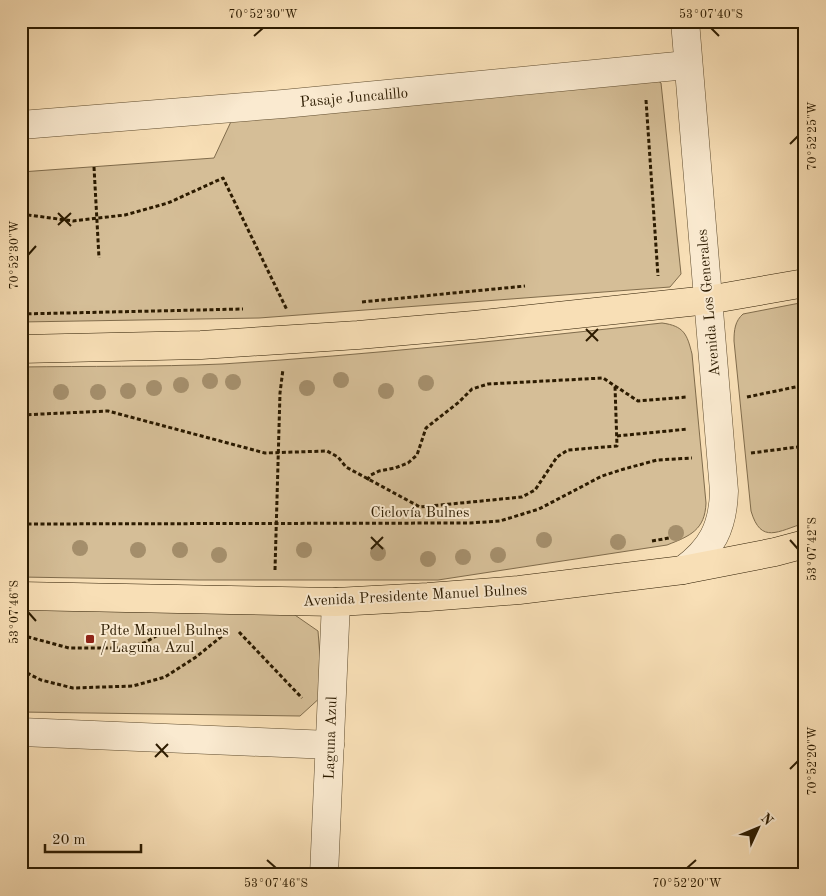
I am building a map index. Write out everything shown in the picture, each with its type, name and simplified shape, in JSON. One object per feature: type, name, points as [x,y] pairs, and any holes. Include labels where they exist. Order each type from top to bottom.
[{"type":"main road","points":[[21,348],[128,348],[286,340],[474,325],[708,300],[805,283]]},
{"type":"main road","name":"Avenida Presidente Manuel Bulnes","points":[[21,596],[336,602],[519,590],[683,570],[775,552],[805,544]]},
{"type":"street","name":"Avenida Los Generales","points":[[683,570],[695,562],[713,539],[720,524],[724,508],[684,21]]},
{"type":"street","name":"Pasaje Juncalillo","points":[[21,125],[293,103],[687,65]]},
{"type":"street","name":"Laguna Azul","points":[[324,875],[336,602]]},
{"type":"street","points":[[21,732],[330,745]]},
{"type":"path","points":[[644,69],[661,305]]},
{"type":"path","points":[[94,167],[99,258]]},
{"type":"path","points":[[648,275],[705,266]]},
{"type":"path","points":[[356,302],[531,286]]},
{"type":"path","points":[[277,309],[287,308]]},
{"type":"path","points":[[21,314],[248,309]]},
{"type":"path","points":[[367,480],[380,470],[395,468],[408,463],[417,455],[426,428],[459,402],[472,389],[488,384],[603,378],[638,402],[688,397]]},
{"type":"path","points":[[21,415],[108,411],[265,453],[327,451],[338,457],[346,468],[420,507],[522,497],[535,490],[557,457],[568,450],[617,446],[615,386]]},
{"type":"path","points":[[687,388],[688,405]]},
{"type":"path","points":[[617,436],[690,429],[690,421]]},
{"type":"path","points":[[721,457],[805,446]]},
{"type":"path","points":[[692,448],[693,467]]},
{"type":"path","name":"Ciclovía Bulnes","points":[[21,524],[470,523],[500,521],[539,509],[602,476],[657,460],[692,458]]},
{"type":"path","points":[[646,542],[675,537],[680,534]]},
{"type":"path","points":[[21,670],[42,680],[73,688],[133,686],[165,677],[196,658],[234,626],[302,699]]},
{"type":"path","points":[[21,635],[69,648],[124,648],[144,643],[167,630]]},
{"type":"shaded area","points":[[647,73],[661,83],[681,274],[670,287],[259,318],[21,322],[21,172],[214,158],[235,113]]},
{"type":"shaded area","points":[[805,302],[805,523],[779,532],[765,532],[755,522],[751,511],[734,341],[735,329],[738,320],[743,314]]},
{"type":"shaded area","points":[[662,323],[675,326],[683,332],[692,354],[706,503],[703,520],[695,531],[667,545],[438,580],[198,580],[21,577],[21,367],[222,364],[442,346]]},
{"type":"shaded area","points":[[21,609],[292,613],[318,631],[323,695],[300,716],[21,712]]},
{"type":"place","name":"Pdte Manuel Bulnes / Laguna Azul","points":[[90,639]]}]
